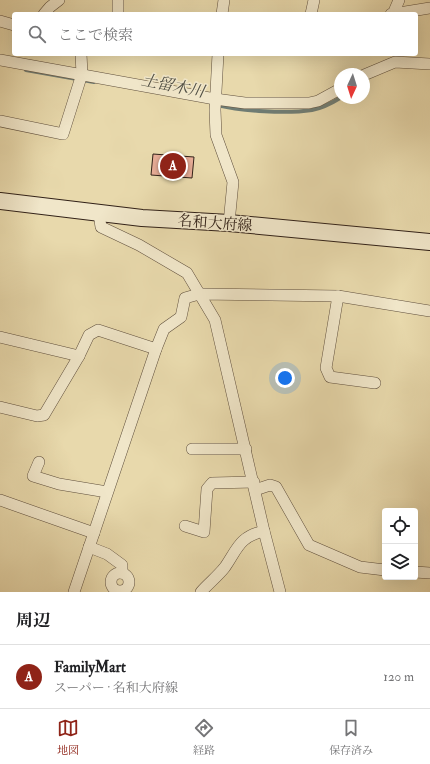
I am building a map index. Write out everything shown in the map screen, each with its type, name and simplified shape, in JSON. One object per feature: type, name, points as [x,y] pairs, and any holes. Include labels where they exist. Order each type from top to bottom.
[{"type":"main road","name":"名和大府線","points":[[0,201],[99,214],[229,223],[430,242]]},
{"type":"street","points":[[46,12],[59,0]]},
{"type":"street","points":[[118,0],[118,12]]},
{"type":"street","points":[[222,12],[224,0]]},
{"type":"street","points":[[311,12],[314,0]]},
{"type":"street","points":[[393,12],[399,0]]},
{"type":"street","points":[[405,12],[430,8]]},
{"type":"street","points":[[0,21],[12,24]]},
{"type":"street","points":[[0,121],[62,134],[80,79],[81,56]]},
{"type":"street","points":[[218,56],[215,104],[216,135],[233,182],[229,223]]},
{"type":"street","points":[[0,60],[80,79],[215,104],[309,103],[318,101],[334,92]]},
{"type":"street","points":[[370,73],[395,62],[430,64]]},
{"type":"street","points":[[99,214],[101,227],[177,266],[187,273],[215,320],[280,592]]},
{"type":"street","points":[[74,592],[156,349],[164,329],[181,316],[185,298],[199,294],[338,296],[430,311]]},
{"type":"street","points":[[338,296],[326,368],[328,373],[330,377],[375,383]]},
{"type":"street","points":[[0,407],[37,416],[44,415],[79,356],[89,335],[98,330],[156,349]]},
{"type":"street","points":[[0,337],[79,356]]},
{"type":"street","points":[[192,449],[246,449]]},
{"type":"street","points":[[39,462],[34,476],[59,484],[107,492]]},
{"type":"street","points":[[185,526],[204,532],[206,489],[212,483],[254,486],[270,485],[276,487],[309,545],[360,567],[382,570]]},
{"type":"street","points":[[0,500],[94,533]]},
{"type":"street","points":[[200,592],[224,568],[241,541],[251,534],[264,530]]},
{"type":"street","points":[[89,547],[117,560],[122,565],[122,573]]},
{"type":"street","points":[[418,572],[430,573]]},
{"type":"building","points":[[153,154],[194,157],[192,178],[151,175]]},
{"type":"waterway","name":"土留木川","points":[[26,70],[94,82]]},
{"type":"waterway","name":"土留木川","points":[[217,105],[239,109],[290,112],[312,110],[334,101]]},
{"type":"place","name":"FamilyMart","points":[[173,166]]}]
